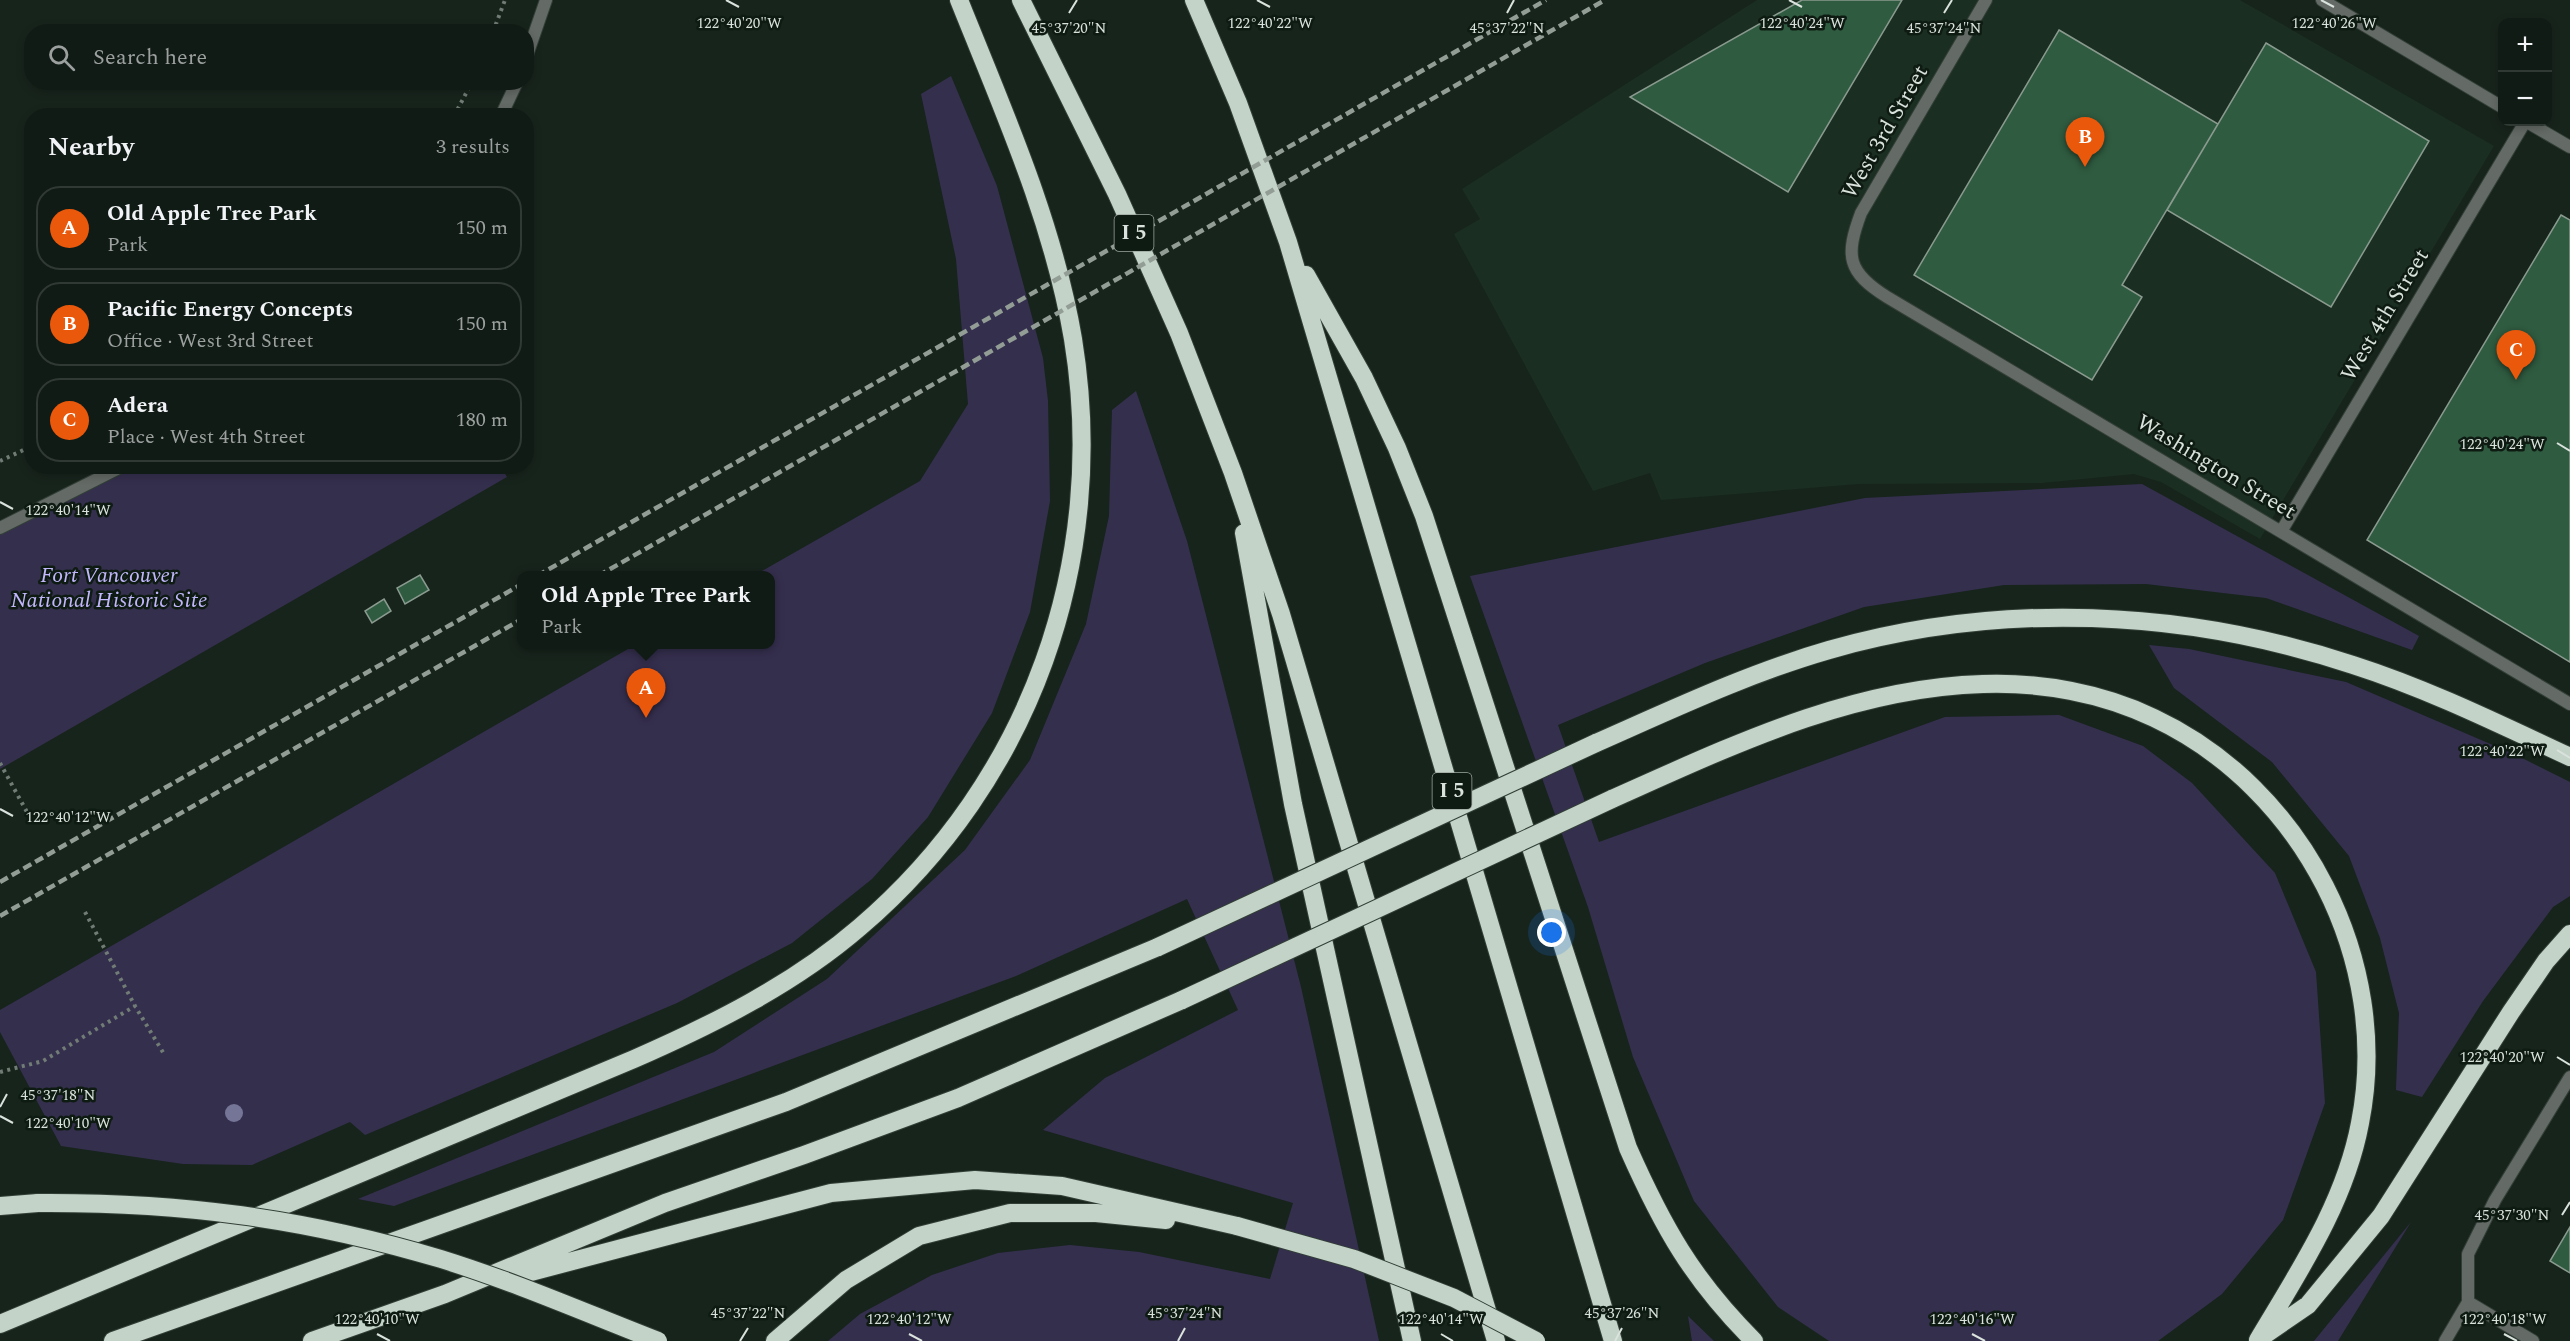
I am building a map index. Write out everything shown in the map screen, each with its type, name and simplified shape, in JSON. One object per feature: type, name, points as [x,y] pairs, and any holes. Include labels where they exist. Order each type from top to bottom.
[{"type":"highway","points":[[0,1324],[614,1068],[728,1015],[816,961],[860,927],[934,853],[965,812],[993,770],[1017,725],[1053,636],[1065,596],[1074,551],[1083,470],[1080,394],[1073,338],[1052,248],[1020,156],[959,0]]},
{"type":"highway","name":"I 5","points":[[1021,0],[1117,194],[1179,333],[1233,472],[1281,614],[1496,1341]]},
{"type":"highway","name":"I 5","points":[[1194,0],[1238,103],[1288,242],[1613,1341]]},
{"type":"highway","points":[[1288,242],[1364,378],[1397,448],[1424,516],[1628,1148],[1670,1236],[1694,1274],[1723,1310],[1754,1341]]},
{"type":"highway","points":[[1233,472],[1293,804],[1412,1341]]},
{"type":"highway","points":[[113,1341],[786,1102],[1158,947],[1596,743],[1759,673],[1829,650],[1901,633],[1975,622],[2054,617],[2130,619],[2171,624],[2280,643],[2355,665],[2426,693],[2570,757]]},
{"type":"highway","points":[[312,1341],[445,1294],[665,1203],[958,1098],[1182,1000],[1612,799],[1729,747],[1811,716],[1881,697],[1962,685],[2019,684],[2086,694],[2121,704],[2183,733],[2227,765],[2267,803],[2289,829],[2323,880],[2337,909],[2361,988],[2366,1039],[2366,1069],[2361,1122],[2344,1181],[2312,1248],[2258,1341]]},
{"type":"highway","points":[[2258,1341],[2308,1305],[2381,1216],[2511,1012],[2546,961],[2570,934]]},
{"type":"highway","points":[[445,1294],[831,1193],[975,1180],[1062,1186],[1237,1226],[1354,1259],[1454,1298],[1536,1341]]},
{"type":"highway","points":[[0,1206],[38,1203],[172,1206],[236,1213],[315,1227],[442,1260],[509,1283],[658,1341]]},
{"type":"highway","points":[[775,1341],[846,1280],[919,1236],[1010,1213],[1096,1213],[1237,1226]]},
{"type":"street","points":[[534,35],[546,0]]},
{"type":"street","name":"West 3rd Street","points":[[1851,258],[1852,236],[1861,213],[1986,0]]},
{"type":"street","points":[[2322,0],[2498,105]]},
{"type":"street","points":[[505,108],[513,90]]},
{"type":"street","name":"West 4th Street","points":[[2282,530],[2524,126]]},
{"type":"street","points":[[2533,126],[2570,147]]},
{"type":"street","name":"Washington Street","points":[[1851,258],[1858,276],[1878,292],[2282,530],[2570,704]]},
{"type":"street","points":[[0,528],[107,474]]},
{"type":"street","points":[[2445,1341],[2468,1302],[2468,1254],[2495,1200],[2570,1077]]},
{"type":"street","points":[[2468,1302],[2533,1341]]},
{"type":"path","points":[[496,24],[505,0]]},
{"type":"path","points":[[458,108],[468,90]]},
{"type":"path","points":[[0,461],[24,450]]},
{"type":"path","points":[[0,763],[33,823]]},
{"type":"path","points":[[85,912],[135,1006],[164,1054]]},
{"type":"path","points":[[0,1072],[43,1061],[135,1006]]},
{"type":"shaded area","points":[[1757,0],[2240,0],[2494,146],[2260,539],[2161,482],[2134,474],[2042,483],[1859,484],[1661,500],[1650,473],[1593,491],[1454,234],[1480,219],[1462,189]]},
{"type":"green space","points":[[951,76],[997,186],[1043,358],[1048,401],[1050,501],[1030,612],[992,713],[928,817],[872,879],[792,943],[677,1003],[365,1135],[350,1122],[252,1165],[183,1164],[61,1146],[0,1032],[0,1010],[628,649],[775,649],[775,571],[762,571],[920,481],[968,404],[956,259],[921,94]]},
{"type":"green space","points":[[1136,391],[1187,541],[1301,987],[1379,1341],[828,1341],[860,1314],[932,1275],[998,1253],[1070,1245],[1139,1252],[1270,1279],[1293,1203],[1043,1130],[1105,1078],[1238,1010],[1187,899],[1016,976],[394,1206],[358,1199],[714,1052],[827,979],[965,850],[1030,760],[1086,624],[1109,516],[1112,410]]},
{"type":"green space","name":"Fort Vancouver National Historic Site","points":[[109,474],[505,474],[507,477],[0,769],[0,528]]},
{"type":"green space","points":[[2142,484],[2419,636],[2412,650],[2266,598],[2146,584],[2004,585],[1864,607],[1705,663],[1558,725],[1599,842],[1945,717],[2059,715],[2143,746],[2192,783],[2275,873],[2316,972],[2325,1103],[2283,1220],[2222,1294],[2158,1341],[1829,1341],[1778,1307],[1694,1201],[1633,1057],[1588,907],[1470,576],[1865,498]]},
{"type":"green space","points":[[2149,645],[2189,649],[2346,682],[2516,755],[2570,782],[2570,896],[2553,907],[2483,1001],[2422,1097],[2396,1090],[2399,1013],[2380,938],[2349,856],[2272,762],[2174,688]]},
{"type":"green space","points":[[2411,1222],[2338,1341],[2314,1341]]},
{"type":"green space","points":[[1688,1316],[1714,1341],[1692,1341]]},
{"type":"building","points":[[1802,0],[1902,0],[1788,192],[1630,97]]},
{"type":"building","points":[[2059,30],[2218,124],[2122,285],[2142,297],[2092,380],[1914,275]]},
{"type":"building","points":[[2266,43],[2429,141],[2331,307],[2167,210]]},
{"type":"building","points":[[2561,215],[2570,220],[2570,662],[2367,540]]},
{"type":"building","points":[[420,575],[429,590],[405,604],[397,588]]},
{"type":"building","points":[[384,599],[391,611],[372,623],[365,611]]},
{"type":"building","points":[[2570,1227],[2570,1273],[2550,1261]]},
{"type":"railway","points":[[546,571],[1546,0]]},
{"type":"railway","points":[[607,571],[1605,0]]},
{"type":"railway","points":[[0,882],[517,587]]},
{"type":"railway","points":[[0,916],[517,622]]},
{"type":"place","name":"Pacific Energy Concepts","points":[[2085,167]]},
{"type":"place","name":"Adera","points":[[2516,380]]},
{"type":"place","name":"Old Apple Tree Park","points":[[646,718]]}]
